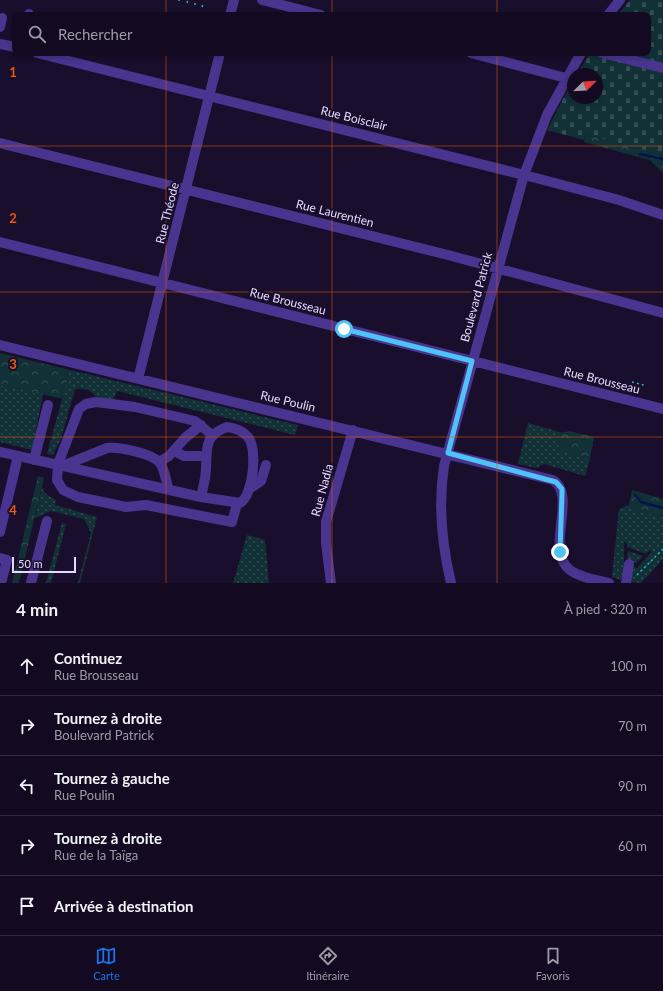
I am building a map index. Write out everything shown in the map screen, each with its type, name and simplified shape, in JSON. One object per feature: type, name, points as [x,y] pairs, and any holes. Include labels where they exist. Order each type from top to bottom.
[{"type":"street","points":[[231,12],[234,0]]},
{"type":"street","points":[[262,0],[308,12]]},
{"type":"street","points":[[610,12],[620,0]]},
{"type":"street","points":[[0,44],[12,46]]},
{"type":"street","name":"Rue Boisclair","points":[[49,56],[524,175],[619,200],[663,215]]},
{"type":"street","name":"Rue Théode","points":[[138,379],[219,56]]},
{"type":"street","points":[[482,56],[566,78]]},
{"type":"street","name":"Boulevard Patrick","points":[[451,583],[445,550],[442,513],[442,485],[448,453],[524,175],[539,132],[566,78],[579,56]]},
{"type":"street","points":[[614,56],[663,68]]},
{"type":"street","name":"Rue Laurentien","points":[[0,143],[498,268],[663,313]]},
{"type":"street","name":"Rue Brousseau","points":[[0,242],[663,408]]},
{"type":"street","name":"Rue Poulin","points":[[0,345],[448,453],[553,480],[559,484],[562,494],[560,548],[563,561],[567,567],[577,574],[609,583]]},
{"type":"street","points":[[212,435],[195,421],[116,404],[96,402],[86,404],[79,409],[57,480],[59,486],[68,493],[126,507],[146,505],[232,522],[237,504]]},
{"type":"street","points":[[34,460],[48,406]]},
{"type":"street","points":[[159,462],[174,451],[185,438],[201,425]]},
{"type":"street","points":[[0,452],[237,504],[243,502],[249,489],[253,462],[253,448],[249,438],[236,428],[226,427],[212,435],[206,449],[206,476],[201,496]]},
{"type":"street","name":"Rue Nadia","points":[[331,583],[326,539],[326,522],[353,430]]},
{"type":"street","points":[[62,465],[102,449],[114,447],[146,455],[159,462],[168,490]]},
{"type":"street","points":[[174,451],[184,456],[206,456]]},
{"type":"street","points":[[0,532],[18,456]]},
{"type":"street","points":[[249,489],[262,481],[266,465]]},
{"type":"street","points":[[179,511],[183,493]]},
{"type":"street","points":[[31,583],[47,521]]},
{"type":"street","points":[[0,558],[7,560],[1,583]]},
{"type":"street","points":[[629,564],[630,582]]},
{"type":"path","points":[[632,382],[644,385],[645,383]]},
{"type":"path","points":[[630,582],[663,549]]},
{"type":"green space","points":[[630,0],[663,0],[663,155],[586,134],[584,140],[547,130],[567,92],[567,104],[603,104],[603,68],[581,68],[588,56],[651,56],[651,12],[620,12]]},
{"type":"green space","points":[[586,134],[663,155],[663,173],[650,160],[584,142]]},
{"type":"green space","points":[[0,353],[70,370],[63,399],[0,385]]},
{"type":"green space","points":[[70,370],[298,425],[295,435],[117,391],[113,400],[95,396],[86,390],[75,389],[61,439],[53,455],[47,454]]},
{"type":"green space","points":[[0,385],[43,394],[32,450],[0,442]]},
{"type":"green space","points":[[528,423],[563,433],[558,434],[557,451],[590,459],[585,476],[544,464],[536,468],[518,464]]},
{"type":"green space","points":[[569,431],[594,437],[590,459],[556,451],[558,434]]},
{"type":"green space","points":[[38,476],[44,478],[19,583],[12,583]]},
{"type":"green space","points":[[42,487],[46,494],[56,500],[55,505],[97,517],[80,583],[78,583],[91,533],[84,519],[51,511],[35,518]]},
{"type":"green space","points":[[632,490],[663,499],[663,517],[636,510],[629,505]]},
{"type":"green space","points":[[629,505],[636,510],[663,517],[663,559],[641,583],[630,582],[632,566],[637,568],[652,552],[650,550],[646,554],[627,547],[627,543],[624,542],[624,563],[626,564],[625,573],[621,580],[612,577],[619,509]]},
{"type":"green space","points":[[62,523],[66,524],[51,583],[46,583]]},
{"type":"green space","points":[[247,535],[265,540],[269,583],[233,583]]},
{"type":"green space","points":[[628,551],[643,556],[636,563],[627,559]]},
{"type":"waterway","points":[[640,154],[663,159]]},
{"type":"waterway","points":[[635,495],[641,502],[663,508]]},
{"type":"route","points":[[344,329],[472,361],[448,453],[550,478],[559,484],[562,489],[560,552]]}]
